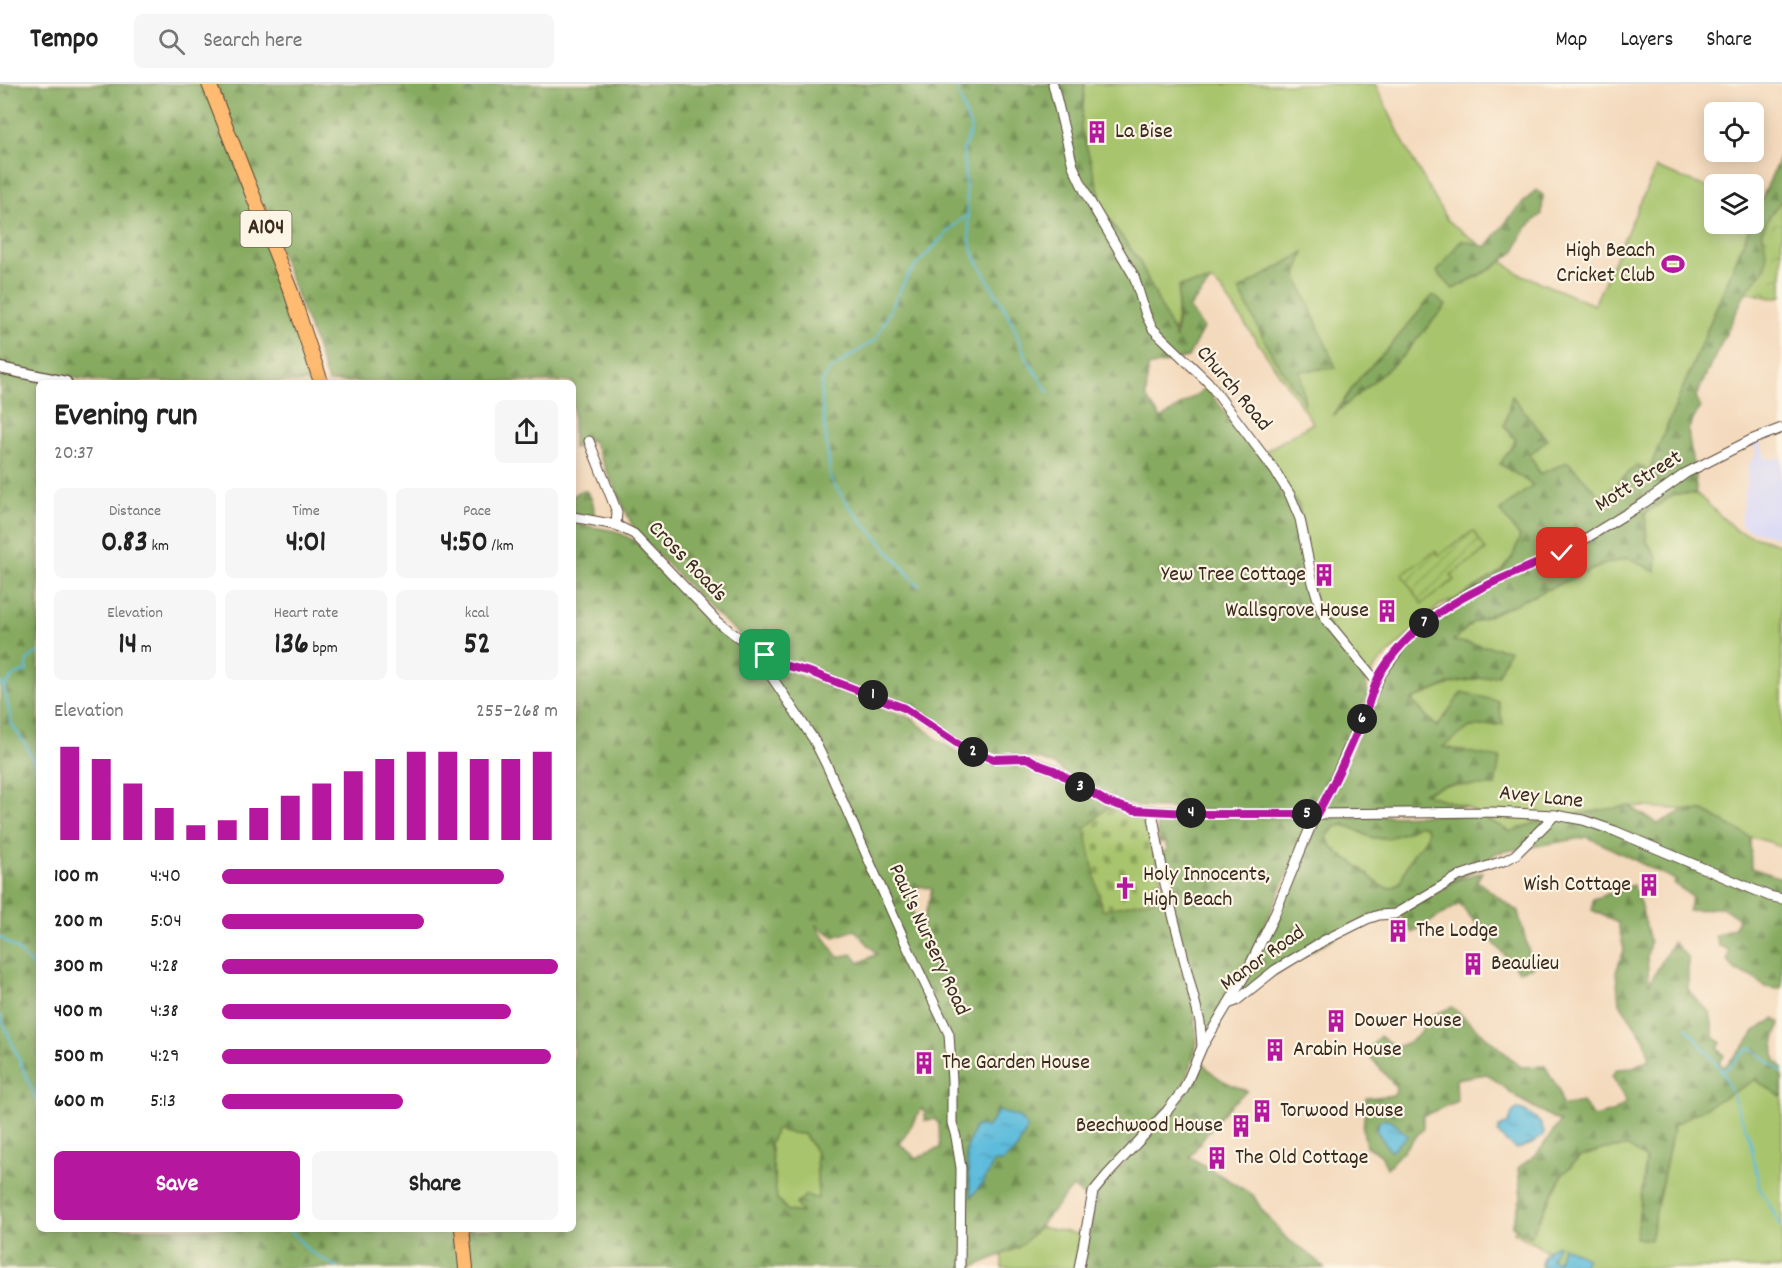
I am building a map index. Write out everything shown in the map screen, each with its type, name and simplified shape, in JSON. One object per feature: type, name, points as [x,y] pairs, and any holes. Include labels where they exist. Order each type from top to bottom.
[{"type":"main road","name":"A104","points":[[209,84],[291,292],[320,380]]},
{"type":"main road","points":[[462,1232],[466,1268]]},
{"type":"street","name":"Church Road","points":[[1053,84],[1063,132],[1079,180],[1134,276],[1153,329],[1208,382],[1280,479],[1300,519],[1321,610],[1327,621],[1377,682]]},
{"type":"street","points":[[0,368],[57,380]]},
{"type":"street","name":"Mott Street","points":[[1228,1004],[1273,918],[1380,674],[1405,641],[1434,614],[1478,588],[1562,553],[1644,503],[1686,473],[1750,440],[1782,428]]},
{"type":"street","points":[[589,441],[617,512],[616,525]]},
{"type":"street","name":"Cross Roads","points":[[576,518],[616,525],[634,534],[716,620],[765,655],[784,665],[810,672],[904,708],[967,750],[994,759],[1028,758],[1054,770],[1107,802],[1134,810],[1152,811]]},
{"type":"street","name":"Paul's Nursery Road","points":[[765,655],[763,659],[767,670],[814,740],[906,944],[950,1034],[952,1123],[960,1168],[960,1268]]},
{"type":"street","points":[[1152,811],[1165,884],[1200,1022],[1202,1047]]},
{"type":"street","name":"Avey Lane","points":[[1152,811],[1204,814],[1492,812],[1555,815],[1583,820],[1615,831],[1782,899]]},
{"type":"street","name":"Manor Road","points":[[1079,1268],[1093,1192],[1167,1111],[1184,1089],[1202,1047],[1228,1004],[1236,1001],[1291,959],[1323,941],[1373,917],[1395,914],[1459,876],[1515,855],[1555,815]]},
{"type":"shaded area","points":[[1758,438],[1766,459],[1782,458],[1782,538],[1750,530],[1740,525],[1749,464],[1756,455],[1752,441]]},
{"type":"green space","points":[[0,84],[205,84],[282,280],[315,380],[88,380],[0,367]]},
{"type":"green space","points":[[216,84],[1085,84],[1081,128],[1100,194],[1100,207],[1139,260],[1176,339],[1179,286],[1211,281],[1189,308],[1203,328],[1188,357],[1148,367],[1146,397],[1161,419],[1206,388],[1299,505],[1316,607],[1366,682],[1368,694],[1317,810],[1264,813],[1143,807],[1115,801],[1054,765],[1039,759],[987,753],[970,748],[918,715],[782,661],[738,633],[714,612],[635,531],[592,440],[576,447],[576,380],[327,380]]},
{"type":"green space","points":[[1078,84],[1375,84],[1408,151],[1447,220],[1518,273],[1594,305],[1656,168],[1704,186],[1704,234],[1747,234],[1649,470],[1637,466],[1601,497],[1540,474],[1530,455],[1547,440],[1516,440],[1533,485],[1513,556],[1502,571],[1456,599],[1439,606],[1376,666],[1366,682],[1316,607],[1257,456],[1313,423],[1221,289],[1211,281],[1179,286],[1175,333],[1102,218],[1062,125]]},
{"type":"green space","points":[[1782,151],[1782,200],[1764,227],[1764,194]]},
{"type":"green space","points":[[1536,190],[1543,195],[1542,214],[1526,228],[1515,251],[1493,268],[1453,289],[1437,272],[1461,240],[1486,247],[1516,210]]},
{"type":"green space","points":[[1782,200],[1782,296],[1772,298],[1746,292],[1766,264],[1763,234],[1771,214]]},
{"type":"green space","points":[[1747,234],[1763,234],[1768,256],[1763,273],[1746,292],[1696,396],[1700,407],[1688,430],[1697,494],[1675,494],[1645,513],[1647,542],[1657,557],[1656,572],[1629,558],[1605,564],[1472,623],[1453,641],[1509,650],[1498,675],[1452,683],[1411,700],[1437,727],[1462,692],[1498,701],[1503,724],[1470,727],[1443,747],[1500,758],[1495,786],[1445,785],[1423,793],[1466,807],[1436,810],[1327,810],[1327,803],[1377,695],[1373,694],[1405,643],[1456,599],[1502,571],[1513,556],[1520,537],[1500,511],[1533,485],[1500,464],[1516,440],[1504,426],[1512,396],[1547,440],[1530,455],[1540,474],[1568,462],[1601,497],[1637,465],[1649,470]]},
{"type":"green space","points":[[1304,252],[1296,275],[1336,368],[1300,371],[1305,404],[1272,355],[1239,290]]},
{"type":"green space","points":[[1433,295],[1446,305],[1403,356],[1333,416],[1360,377],[1387,350]]},
{"type":"green space","points":[[0,374],[47,380],[36,380],[36,1232],[457,1232],[461,1268],[0,1268]]},
{"type":"green space","points":[[586,491],[591,497],[594,517],[576,515],[576,494]]},
{"type":"green space","points":[[1675,494],[1697,494],[1737,531],[1782,545],[1782,848],[1750,837],[1704,811],[1629,806],[1510,832],[1466,807],[1422,794],[1445,785],[1495,786],[1442,747],[1470,727],[1503,724],[1437,727],[1411,700],[1452,683],[1498,675],[1508,650],[1453,641],[1472,623],[1605,564],[1629,558],[1657,557],[1647,542],[1645,513]]},
{"type":"green space","points":[[576,524],[615,531],[633,540],[650,555],[714,624],[761,661],[913,719],[935,738],[960,754],[984,761],[1010,761],[1039,766],[1055,773],[1108,807],[1085,829],[1165,897],[1195,1015],[1197,1043],[1191,1066],[1178,1096],[1086,1198],[1073,1187],[1019,1247],[971,1268],[470,1268],[466,1232],[576,1232]],"holes":[[[919,886],[932,889],[921,929],[914,918],[912,908]],[[815,924],[834,937],[855,930],[877,954],[859,963],[852,954],[838,957]],[[921,1109],[925,1111],[925,1121],[934,1118],[939,1124],[940,1148],[916,1158],[900,1144]],[[975,1127],[1027,1128],[1017,1149],[994,1162],[971,1197],[966,1151]],[[776,1129],[804,1134],[816,1152],[818,1199],[806,1195],[796,1204],[802,1213],[788,1211],[777,1199],[770,1144]]]},
{"type":"green space","points":[[1473,531],[1486,550],[1451,575],[1454,580],[1422,604],[1402,575],[1435,551],[1439,555]]},
{"type":"green space","points":[[1629,806],[1658,824],[1682,811],[1704,811],[1750,837],[1751,868],[1782,878],[1782,986],[1778,989],[1765,987],[1751,976],[1736,971],[1727,960],[1729,950],[1719,946],[1715,936],[1734,928],[1738,918],[1722,907],[1688,911],[1692,897],[1674,883],[1677,881],[1588,837],[1495,853],[1487,864],[1397,909],[1369,916],[1235,998],[1263,945],[1321,819],[1327,817],[1478,814],[1510,832],[1548,818]],"holes":[[[1342,825],[1374,838],[1388,838],[1419,825],[1426,827],[1427,836],[1412,856],[1400,882],[1388,888],[1381,886],[1353,862],[1339,854],[1329,843],[1327,836],[1335,827]]]},
{"type":"green space","points":[[1108,807],[1147,821],[1150,825],[1165,897],[1102,910],[1085,829]]},
{"type":"green space","points":[[1166,816],[1297,818],[1307,824],[1262,932],[1235,984],[1204,1035],[1161,852],[1167,851],[1166,843],[1159,843],[1157,824],[1159,819]]},
{"type":"green space","points":[[1342,825],[1374,838],[1388,838],[1419,825],[1426,827],[1427,836],[1412,856],[1400,882],[1388,888],[1381,886],[1353,862],[1339,855],[1329,843],[1327,836],[1335,827]]},
{"type":"green space","points":[[1482,872],[1477,881],[1518,912],[1533,967],[1519,971],[1459,904],[1412,933],[1400,914],[1458,880]]},
{"type":"green space","points":[[1633,885],[1650,941],[1647,958],[1649,984],[1673,942],[1688,958],[1688,989],[1710,1012],[1714,1037],[1721,1043],[1718,1048],[1724,1056],[1719,1063],[1724,1067],[1742,1049],[1755,1031],[1774,1019],[1780,1023],[1774,1052],[1777,1062],[1782,1067],[1782,1097],[1755,1080],[1674,1125],[1650,1240],[1636,1238],[1646,1159],[1628,1147],[1605,1149],[1580,1157],[1563,1174],[1530,1237],[1512,1226],[1521,1197],[1518,1168],[1537,1154],[1560,1122],[1521,1100],[1487,1074],[1456,1079],[1457,1101],[1423,1116],[1423,1129],[1387,1168],[1381,1155],[1366,1146],[1363,1130],[1366,1098],[1395,1095],[1396,1087],[1366,1052],[1380,1036],[1395,1047],[1411,1041],[1422,1030],[1425,1018],[1452,1007],[1521,1067],[1545,1066],[1559,1090],[1562,1106],[1582,1102],[1594,1117],[1613,1112],[1627,1102],[1612,1076],[1617,1069],[1633,1068],[1650,1058],[1644,1039],[1619,1002],[1616,972],[1624,950],[1618,923],[1592,910],[1593,899]]},
{"type":"green space","points":[[1201,1063],[1223,1080],[1247,1091],[1223,1113],[1190,1157],[1253,1195],[1262,1210],[1286,1238],[1324,1268],[1083,1268],[1096,1196],[1104,1183],[1176,1109],[1188,1089],[1197,1065]]},
{"type":"green space","points":[[1729,1066],[1782,1078],[1782,1268],[1541,1268],[1550,1253],[1514,1232],[1591,1122],[1679,1089]]},
{"type":"green space","points":[[776,1129],[804,1134],[816,1152],[818,1199],[806,1195],[797,1203],[803,1213],[788,1211],[777,1200],[770,1144]]},
{"type":"green space","points":[[1039,1227],[1079,1234],[1076,1268],[1002,1268],[1002,1254],[1019,1246]]},
{"type":"water","points":[[1517,1109],[1535,1117],[1544,1134],[1532,1144],[1517,1149],[1498,1133],[1499,1127],[1509,1123],[1512,1113]]},
{"type":"water","points":[[998,1111],[1019,1117],[1027,1128],[1017,1149],[1002,1162],[994,1162],[983,1183],[971,1197],[966,1151],[975,1126],[988,1127]]},
{"type":"water","points":[[1380,1120],[1390,1120],[1408,1136],[1390,1151],[1376,1130]]},
{"type":"water","points":[[1558,1245],[1551,1260],[1558,1262],[1562,1246],[1587,1258],[1582,1268],[1570,1264],[1558,1268],[1544,1268],[1541,1264],[1545,1254]]},
{"type":"waterway","points":[[957,84],[971,130],[967,140]]},
{"type":"waterway","points":[[919,586],[849,506],[831,480],[821,395],[822,382],[829,371],[876,339],[908,275],[951,228],[968,215],[963,151],[967,141]]},
{"type":"waterway","points":[[968,215],[970,242],[975,257],[1012,322],[1026,357],[1048,392]]},
{"type":"waterway","points":[[4,687],[15,675],[27,671],[27,660],[36,653]]},
{"type":"waterway","points":[[0,682],[4,688],[12,725],[26,745],[36,768]]},
{"type":"waterway","points":[[0,937],[20,952],[36,971]]},
{"type":"waterway","points":[[0,1015],[36,1099]]},
{"type":"waterway","points":[[1687,1028],[1723,1072],[1750,1139],[1759,1186],[1782,1228]]},
{"type":"waterway","points":[[1723,1072],[1750,1047],[1782,1072]]},
{"type":"waterway","points":[[292,1232],[309,1251],[338,1268]]},
{"type":"place","name":"La Bise","points":[[1097,132]]},
{"type":"place","name":"High Beach Cricket Club","points":[[1673,264]]},
{"type":"place","name":"Yew Tree Cottage","points":[[1324,575]]},
{"type":"place","name":"Wallsgrove House","points":[[1387,611]]},
{"type":"place","name":"Wish Cottage","points":[[1649,885]]},
{"type":"place","name":"Holy Innocents, High Beach","points":[[1125,888]]},
{"type":"place","name":"The Lodge","points":[[1398,931]]},
{"type":"place","name":"Beaulieu","points":[[1473,964]]},
{"type":"place","name":"Dower House","points":[[1336,1021]]},
{"type":"place","name":"Arabin House","points":[[1275,1050]]},
{"type":"place","name":"The Garden House","points":[[924,1063]]},
{"type":"place","name":"Torwood House","points":[[1262,1111]]},
{"type":"place","name":"Beechwood House","points":[[1241,1126]]},
{"type":"place","name":"The Old Cottage","points":[[1217,1158]]},
{"type":"route","points":[[765,655],[784,665],[862,690],[904,708],[967,750],[994,759],[1028,758],[1054,770],[1107,802],[1134,810],[1204,814],[1317,814],[1366,710],[1380,674],[1405,641],[1434,614],[1478,588],[1562,553]]}]
